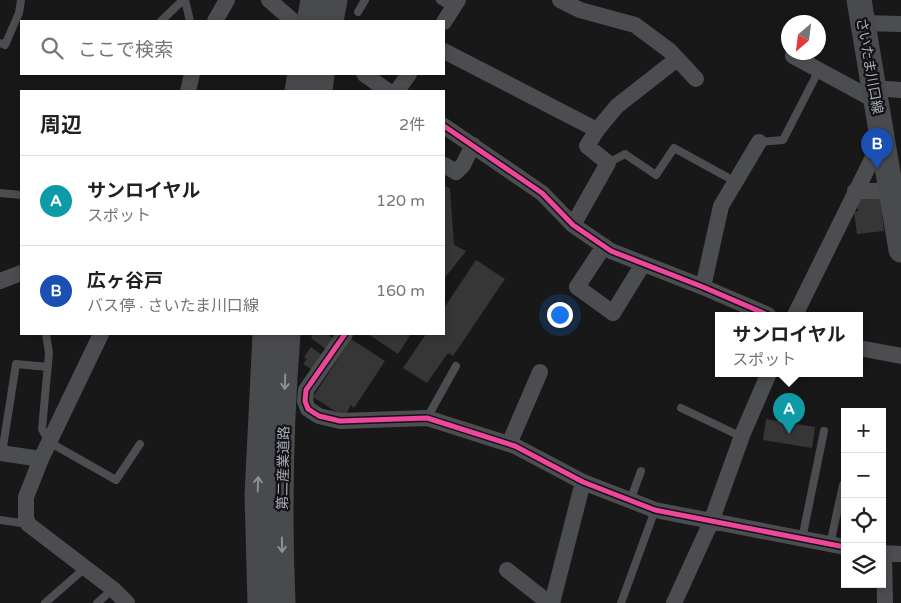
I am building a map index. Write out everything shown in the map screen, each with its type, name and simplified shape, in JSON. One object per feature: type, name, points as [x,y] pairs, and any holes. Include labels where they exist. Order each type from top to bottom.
[{"type":"main road","points":[[309,20],[313,0]]},
{"type":"main road","points":[[331,20],[335,0]]},
{"type":"main road","name":"さいたま川口線","points":[[861,11],[884,146],[896,191],[901,250]]},
{"type":"main road","points":[[297,90],[300,75]]},
{"type":"main road","points":[[320,90],[322,75]]},
{"type":"main road","name":"第二産業道路","points":[[260,603],[257,496],[265,335]]},
{"type":"main road","name":"第二産業道路","points":[[284,603],[281,498],[288,335]]},
{"type":"street","points":[[216,20],[226,0]]},
{"type":"street","points":[[269,0],[292,20]]},
{"type":"street","points":[[560,0],[580,10],[634,25],[670,51],[696,79]]},
{"type":"street","points":[[445,20],[450,3]]},
{"type":"street","points":[[861,11],[901,24]]},
{"type":"street","points":[[445,52],[597,130]]},
{"type":"street","points":[[574,226],[608,163],[587,146],[597,130],[617,106],[677,59]]},
{"type":"street","points":[[800,60],[875,94],[901,90]]},
{"type":"street","points":[[188,90],[192,75]]},
{"type":"street","points":[[365,75],[387,90]]},
{"type":"street","points":[[398,90],[408,75]]},
{"type":"street","points":[[445,127],[542,193],[574,226],[611,251],[761,312]]},
{"type":"street","points":[[703,287],[722,206],[759,142]]},
{"type":"street","points":[[445,166],[456,172],[463,165],[473,144]]},
{"type":"street","points":[[796,312],[854,191],[875,153],[884,146]]},
{"type":"street","points":[[854,191],[896,191]]},
{"type":"street","points":[[604,246],[577,288],[613,314],[643,264]]},
{"type":"street","points":[[0,281],[20,273]]},
{"type":"street","points":[[101,335],[41,459],[26,497],[26,517],[28,524],[127,603]]},
{"type":"street","points":[[344,335],[306,390],[305,401],[308,409],[319,416],[340,421],[427,418],[508,444],[583,482],[655,510],[837,546]]},
{"type":"street","points":[[863,349],[901,356]]},
{"type":"street","points":[[508,444],[540,372]]},
{"type":"street","points":[[674,603],[711,522],[742,437],[767,377]]},
{"type":"street","points":[[1,453],[41,459]]},
{"type":"street","points":[[507,570],[550,603],[583,482]]},
{"type":"street","points":[[886,554],[901,554]]},
{"type":"street","points":[[884,588],[885,603]]},
{"type":"lane","points":[[0,43],[5,45],[19,12],[21,0]]},
{"type":"lane","points":[[161,20],[184,0],[190,20]]},
{"type":"lane","points":[[358,12],[365,0]]},
{"type":"lane","points":[[759,142],[783,140],[819,70]]},
{"type":"lane","points":[[608,163],[625,154],[656,175],[674,148],[736,182]]},
{"type":"lane","points":[[0,193],[20,195]]},
{"type":"lane","points":[[46,335],[49,353],[42,429],[49,442],[116,480],[140,444]]},
{"type":"lane","points":[[1,453],[16,364],[48,367]]},
{"type":"lane","points":[[427,418],[456,366]]},
{"type":"lane","points":[[681,408],[742,437]]},
{"type":"lane","points":[[802,539],[824,431]]},
{"type":"lane","points":[[630,501],[641,471]]},
{"type":"lane","points":[[837,546],[842,498]]},
{"type":"lane","points":[[621,603],[655,510]]},
{"type":"lane","points":[[0,520],[28,524]]},
{"type":"lane","points":[[45,603],[84,568]]},
{"type":"lane","points":[[98,603],[113,590]]},
{"type":"building","points":[[445,186],[450,188],[454,245],[466,251],[445,278]]},
{"type":"building","points":[[880,195],[884,231],[857,234],[854,212],[858,211],[856,198]]},
{"type":"building","points":[[476,260],[505,279],[453,356],[448,353],[427,383],[403,368],[425,335],[445,335],[445,306]]},
{"type":"building","points":[[313,335],[328,335],[334,339],[327,350],[311,338]]},
{"type":"building","points":[[370,335],[410,335],[398,354]]},
{"type":"building","points":[[351,339],[385,361],[354,408],[351,405],[344,417],[313,397]]},
{"type":"building","points":[[311,347],[322,355],[313,370],[303,364],[307,359],[304,357]]},
{"type":"building","points":[[766,419],[815,427],[812,448],[763,440]]},
{"type":"cycle path","points":[[445,127],[542,193],[573,225],[611,251],[761,312]]},
{"type":"cycle path","points":[[344,335],[306,390],[305,401],[308,409],[319,416],[340,421],[427,418],[515,446],[583,482],[655,510],[841,546]]},
{"type":"place","name":"広ヶ谷戸","points":[[877,169]]},
{"type":"place","name":"サンロイヤル","points":[[789,434]]}]
